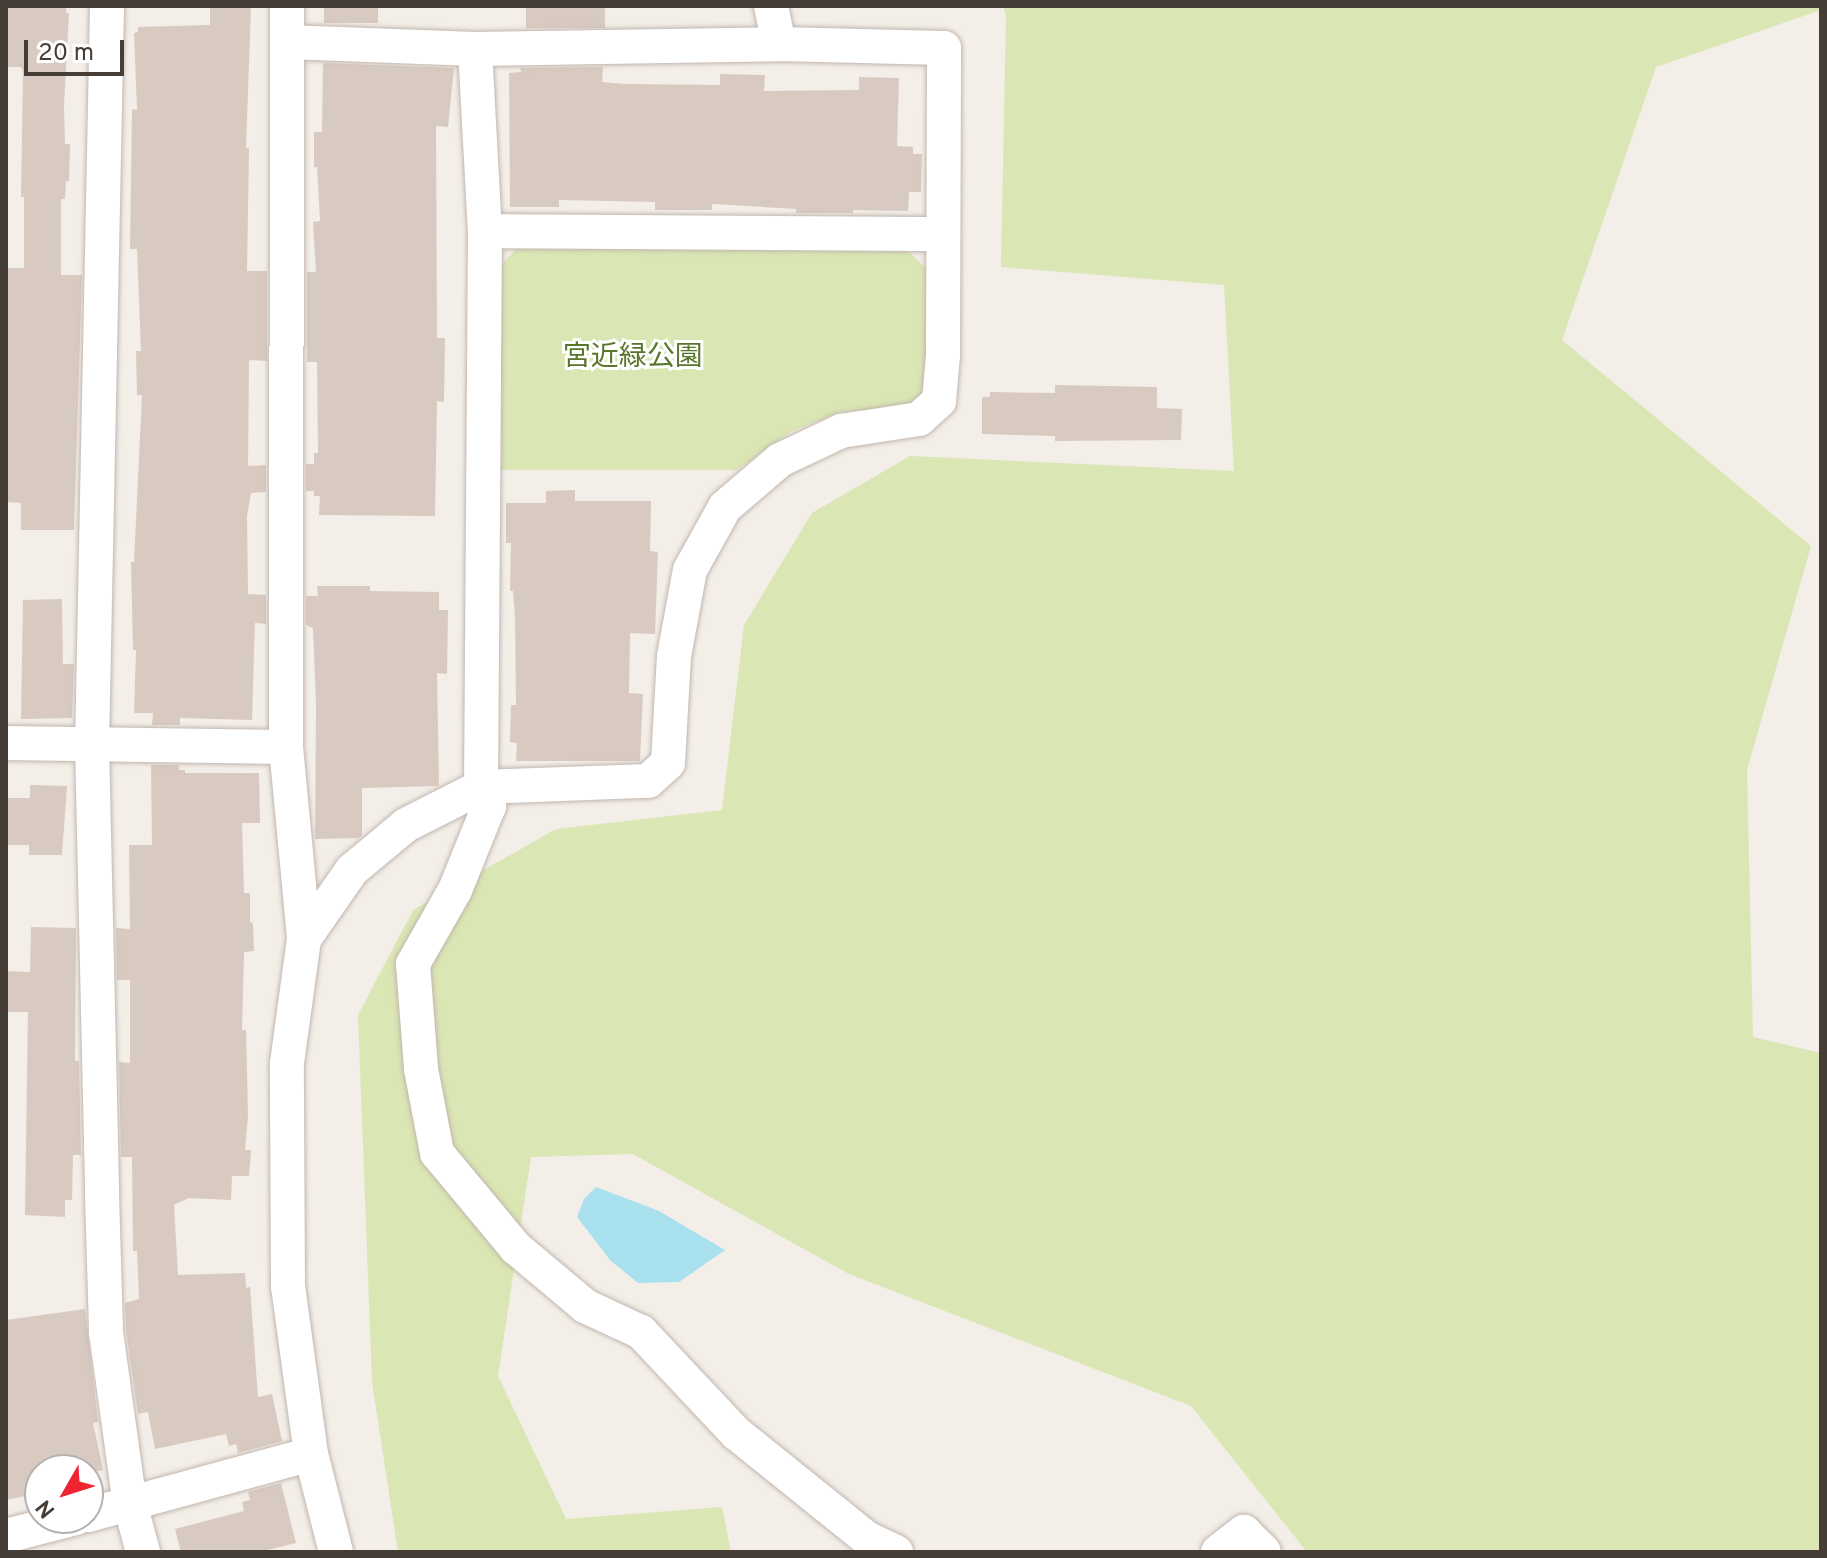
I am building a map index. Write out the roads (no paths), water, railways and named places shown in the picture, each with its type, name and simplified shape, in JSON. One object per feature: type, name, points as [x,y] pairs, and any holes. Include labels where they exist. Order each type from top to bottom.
[{"type":"street","points":[[107,6],[92,745],[106,1332],[130,1504],[143,1552]]},
{"type":"street","points":[[287,6],[286,747],[304,939],[287,1063],[288,1287],[311,1454],[336,1552]]},
{"type":"street","points":[[771,6],[779,44]]},
{"type":"street","points":[[287,42],[475,49],[779,44],[944,48],[943,355],[939,401],[919,419],[841,431],[780,460],[725,507],[690,570],[674,656],[668,763],[648,781],[481,787],[406,825],[352,870],[304,939]]},
{"type":"street","points":[[475,49],[485,231],[481,787],[489,806],[455,890],[413,964],[421,1069],[437,1153],[516,1248],[585,1306],[641,1332],[736,1433],[868,1539],[896,1552]]},
{"type":"street","points":[[485,231],[943,234]]},
{"type":"street","points":[[6,743],[286,747]]},
{"type":"street","points":[[104,1511],[311,1454]]},
{"type":"street","points":[[1218,1552],[1244,1532],[1264,1552]]},
{"type":"water","points":[[596,1187],[659,1211],[725,1250],[679,1282],[638,1283],[610,1260],[577,1217],[584,1199]]},
{"type":"park label","name":"宮近緑公園","points":[[633,358]]}]
